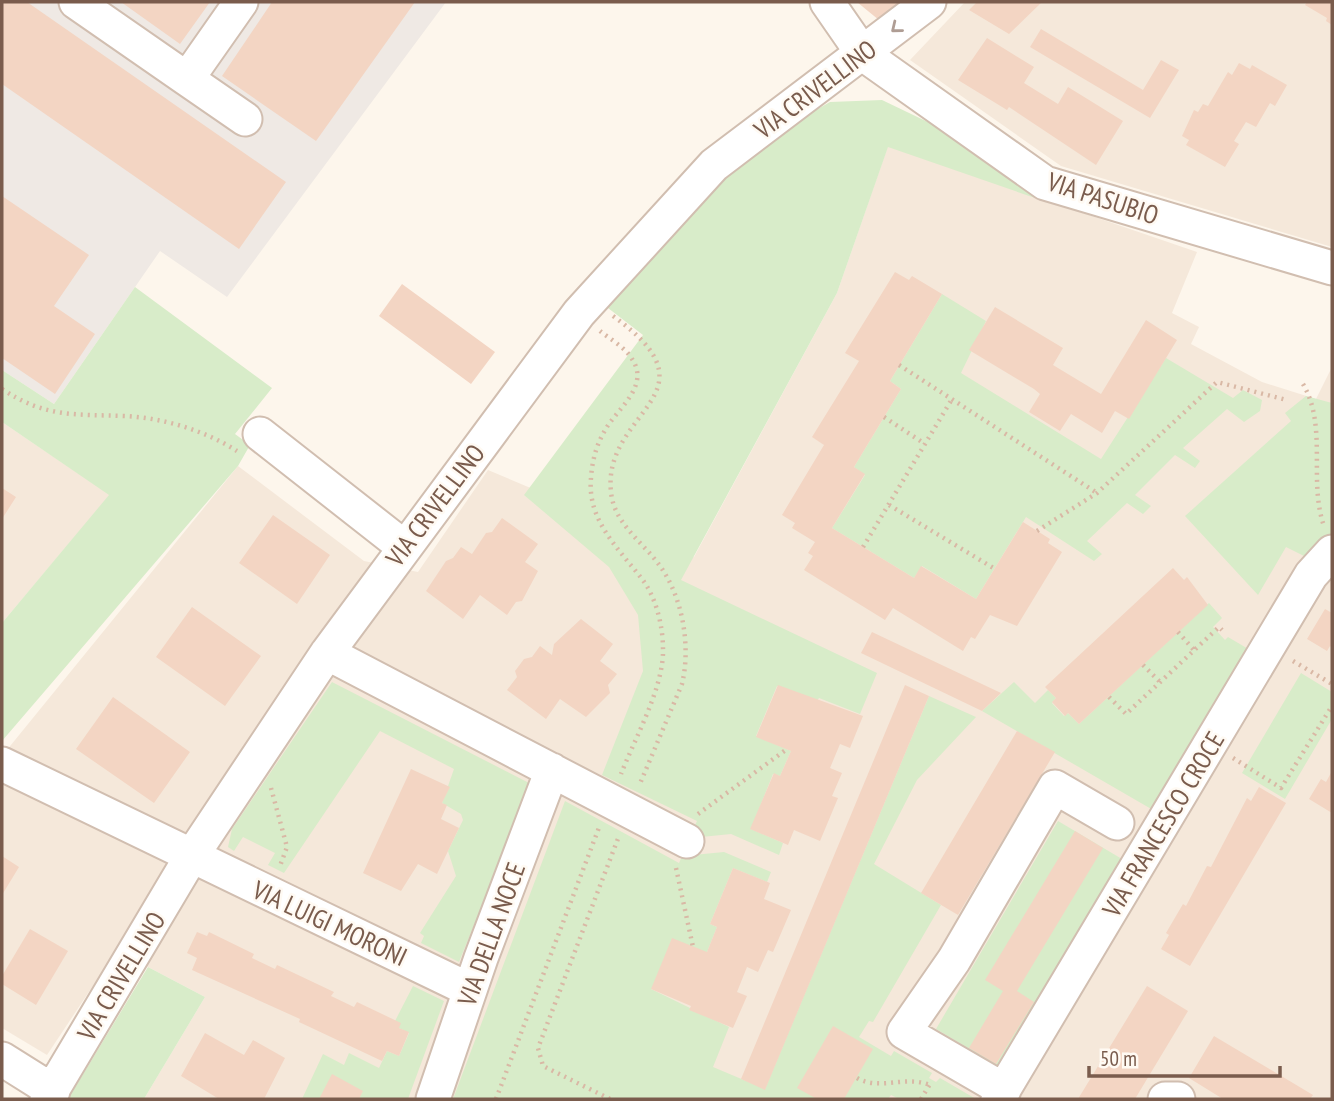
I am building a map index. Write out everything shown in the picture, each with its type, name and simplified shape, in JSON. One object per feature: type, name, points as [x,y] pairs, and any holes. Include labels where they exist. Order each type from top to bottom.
[{"type":"street","points":[[76,2],[245,120]]},
{"type":"street","points":[[187,79],[241,2]]},
{"type":"street","name":"VIA PASUBIO","points":[[827,2],[863,54],[1045,183],[1332,268]]},
{"type":"street","name":"VIA CRIVELLINO","points":[[50,1095],[191,857],[327,653],[585,305],[713,165],[929,2]]},
{"type":"street","points":[[251,444],[404,547]]},
{"type":"street","name":"VIA FRANCESCO CROCE","points":[[1001,1095],[1311,575],[1328,539]]},
{"type":"street","points":[[327,653],[684,840]]},
{"type":"street","name":"VIA LUIGI MORONI","points":[[2,764],[470,990]]},
{"type":"street","name":"VIA DELLA NOCE","points":[[433,1099],[470,990],[552,771]]},
{"type":"street","points":[[1001,1095],[904,1032],[954,960],[1055,787],[1117,822]]},
{"type":"street","points":[[2,1059],[50,1095]]},
{"type":"street","points":[[1165,1099],[1178,1099]]},
{"type":"path","points":[[585,305],[632,359],[638,374],[629,398],[605,430],[595,452],[590,495],[602,527],[643,580],[653,601],[663,649],[660,677],[620,775]]},
{"type":"path","points":[[585,305],[641,336],[655,357],[659,374],[657,389],[645,411],[615,452],[610,472],[611,493],[617,513],[660,566],[674,592],[685,636],[686,668],[682,684],[635,797]]},
{"type":"path","points":[[899,365],[1097,494]]},
{"type":"path","points":[[1037,531],[1097,494],[1217,382],[1287,400]]},
{"type":"path","points":[[1303,384],[1317,436],[1318,508],[1328,539]]},
{"type":"path","points":[[2,389],[26,405],[48,412],[127,416],[178,424],[219,439],[251,444]]},
{"type":"path","points":[[863,547],[952,399]]},
{"type":"path","points":[[884,417],[925,443]]},
{"type":"path","points":[[889,505],[995,569]]},
{"type":"path","points":[[1109,697],[1126,715],[1219,627],[1222,630]]},
{"type":"path","points":[[1178,632],[1194,650]]},
{"type":"path","points":[[1269,646],[1332,684]]},
{"type":"path","points":[[1143,665],[1160,682]]},
{"type":"path","points":[[1210,744],[1281,788],[1332,706]]},
{"type":"path","points":[[693,947],[684,840],[787,749]]},
{"type":"path","points":[[270,785],[287,848],[274,876]]},
{"type":"path","points":[[496,1099],[604,816]]},
{"type":"path","points":[[610,1099],[543,1066],[538,1048],[623,827]]},
{"type":"path","points":[[857,1078],[869,1085],[909,1080],[931,1083],[921,1099]]},
{"type":"shaded area","points":[[2,2],[446,2],[227,297],[160,251],[54,404],[2,370]]},
{"type":"shaded area","points":[[965,2],[1332,2],[1332,247],[1061,166],[910,60]]},
{"type":"shaded area","points":[[888,146],[1197,252],[1172,313],[1199,327],[1191,344],[1262,382],[1316,399],[1332,367],[1332,1099],[144,1099],[205,997],[148,967],[120,945],[47,1055],[2,1028],[2,756],[238,466],[364,561],[418,572],[488,470],[694,557],[837,293]]},
{"type":"shaded area","points":[[2,422],[110,495],[2,623]]},
{"type":"green space","points":[[882,100],[932,124],[1035,198],[888,147],[837,293],[681,580],[877,673],[860,714],[777,686],[756,736],[791,751],[780,776],[773,774],[751,829],[783,843],[779,855],[731,834],[701,837],[691,834],[697,821],[602,775],[643,671],[638,615],[609,567],[524,495],[643,335],[608,308],[637,268],[708,194],[774,134],[830,102]]},
{"type":"green space","points":[[135,287],[272,388],[235,434],[250,445],[238,466],[2,741],[2,623],[109,495],[2,422],[2,370],[54,404]]},
{"type":"green space","points":[[942,294],[986,321],[961,373],[1101,459],[1166,358],[1233,398],[1243,390],[1262,400],[1260,411],[1244,422],[1227,409],[1183,448],[1200,461],[1195,468],[1175,455],[1135,495],[1151,506],[1143,514],[1127,503],[1087,541],[1102,554],[1094,561],[1026,517],[976,599],[922,566],[914,578],[832,528],[865,475],[854,467],[901,389],[890,381]]},
{"type":"green space","points":[[1306,396],[1332,403],[1332,540],[1308,558],[1286,547],[1258,595],[1185,516],[1291,421],[1285,413]]},
{"type":"green space","points":[[1209,603],[1222,618],[1213,627],[1225,640],[1228,637],[1250,650],[1153,810],[982,711],[1014,682],[1035,703],[1048,690],[1056,698],[1052,703],[1064,716],[1068,713],[1079,724]]},
{"type":"green space","points":[[1301,673],[1332,692],[1332,719],[1285,799],[1242,773]]},
{"type":"green space","points":[[332,682],[531,784],[459,962],[421,943],[424,936],[420,933],[456,876],[448,851],[463,820],[461,814],[442,803],[454,769],[380,731],[284,873],[268,865],[275,853],[243,837],[234,851],[228,847],[232,829]]},
{"type":"green space","points":[[929,696],[976,717],[917,780],[874,864],[941,905],[873,1022],[869,1021],[859,1037],[891,1056],[894,1051],[932,1073],[929,1078],[936,1082],[940,1078],[976,1099],[899,1099],[891,1095],[888,1099],[453,1099],[565,801],[679,863],[684,852],[693,855],[724,852],[771,872],[767,882],[733,868],[710,924],[717,927],[707,952],[651,989],[729,1027],[713,1067],[765,1089]]},
{"type":"green space","points":[[1058,821],[1122,859],[1000,1067],[936,1029]]},
{"type":"green space","points":[[148,967],[205,997],[144,1099],[68,1099]]},
{"type":"green space","points":[[413,986],[444,1001],[408,1099],[302,1099],[323,1054],[344,1065],[349,1053],[379,1068],[387,1051],[399,1056],[409,1033],[399,1028],[395,1021]]},
{"type":"building","points":[[2,2],[27,2],[286,182],[239,249],[2,84]]},
{"type":"building","points":[[121,2],[210,2],[180,44]]},
{"type":"building","points":[[272,2],[415,2],[316,141],[222,76]]},
{"type":"building","points":[[857,2],[908,2],[885,25]]},
{"type":"building","points":[[977,2],[1042,2],[1009,34],[969,10]]},
{"type":"building","points":[[1307,2],[1332,2],[1332,25],[1326,21],[1327,18],[1305,5]]},
{"type":"building","points":[[1041,29],[1143,90],[1161,60],[1179,70],[1150,118],[1030,47]]},
{"type":"building","points":[[987,38],[1034,67],[1024,83],[1058,104],[1068,87],[1123,121],[1096,165],[1009,107],[1007,110],[958,80]]},
{"type":"building","points":[[1239,63],[1250,69],[1252,65],[1287,85],[1275,106],[1270,103],[1256,127],[1246,122],[1234,141],[1239,144],[1225,167],[1186,145],[1189,140],[1182,136],[1194,110],[1198,112],[1203,104],[1208,106],[1228,72],[1232,75]]},
{"type":"building","points":[[2,196],[89,255],[54,306],[95,334],[55,394],[2,358]]},
{"type":"building","points":[[895,272],[909,280],[912,276],[942,294],[890,381],[901,389],[854,467],[865,474],[832,528],[914,578],[921,566],[976,599],[1023,522],[1050,539],[1048,543],[1062,552],[1017,626],[990,615],[975,639],[971,637],[963,651],[893,608],[885,620],[804,570],[813,556],[808,553],[815,542],[792,528],[795,523],[782,515],[824,445],[812,437],[859,361],[845,353]]},
{"type":"building","points":[[402,284],[495,352],[471,384],[379,316]]},
{"type":"building","points":[[995,307],[1063,348],[1053,365],[1101,394],[1146,320],[1177,340],[1129,419],[1115,411],[1102,433],[1071,414],[1060,431],[1029,412],[1040,394],[969,350]]},
{"type":"building","points":[[2,488],[16,497],[2,519]]},
{"type":"building","points":[[273,515],[330,555],[297,604],[239,563]]},
{"type":"building","points":[[502,518],[538,544],[525,562],[538,571],[522,601],[516,602],[507,615],[480,595],[463,619],[426,591],[446,561],[453,558],[461,547],[472,554],[486,533],[492,532]]},
{"type":"building","points":[[1173,568],[1184,580],[1187,577],[1208,605],[1079,724],[1068,713],[1065,716],[1052,702],[1056,698],[1045,687]]},
{"type":"building","points":[[192,607],[261,656],[225,706],[156,657]]},
{"type":"building","points":[[1325,609],[1332,613],[1332,648],[1330,646],[1327,651],[1307,639]]},
{"type":"building","points":[[581,619],[613,644],[600,661],[617,674],[608,685],[610,693],[586,717],[560,699],[546,719],[507,690],[517,677],[515,671],[524,659],[532,657],[540,646],[552,655],[554,644]]},
{"type":"building","points":[[872,632],[1001,693],[982,711],[861,653]]},
{"type":"building","points":[[778,685],[863,716],[850,748],[840,744],[830,768],[842,773],[832,796],[838,798],[820,841],[794,830],[788,845],[750,829],[774,773],[780,776],[791,751],[756,737]]},
{"type":"building","points":[[905,685],[929,696],[765,1090],[741,1079]]},
{"type":"building","points":[[113,697],[190,752],[154,803],[76,749]]},
{"type":"building","points":[[1017,731],[1055,752],[958,915],[921,893]]},
{"type":"building","points":[[411,769],[450,787],[442,803],[447,805],[441,819],[459,828],[437,874],[418,864],[401,891],[363,873]]},
{"type":"building","points":[[1332,771],[1332,813],[1309,799],[1321,779],[1326,782]]},
{"type":"building","points":[[1259,787],[1286,803],[1190,966],[1161,949],[1169,935],[1166,933],[1183,904],[1186,906],[1207,866],[1211,867],[1247,798],[1251,801]]},
{"type":"building","points":[[1075,831],[1103,848],[1017,991],[1034,1002],[996,1064],[969,1048],[1003,991],[985,980]]},
{"type":"building","points":[[2,856],[19,867],[2,895]]},
{"type":"building","points":[[733,868],[770,883],[764,899],[791,910],[773,952],[768,950],[758,972],[747,967],[737,992],[747,996],[733,1028],[689,1010],[691,1006],[651,989],[672,938],[707,952],[717,927],[710,924]]},
{"type":"building","points":[[30,929],[68,951],[36,1005],[2,984],[2,976]]},
{"type":"building","points":[[197,932],[207,936],[209,932],[254,954],[252,958],[275,969],[277,965],[334,992],[331,996],[354,1007],[357,1002],[401,1023],[399,1028],[409,1032],[399,1056],[387,1051],[382,1061],[299,1022],[300,1019],[192,970],[197,958],[187,953]]},
{"type":"building","points":[[1147,986],[1188,1011],[1135,1099],[1078,1099]]},
{"type":"building","points":[[833,1026],[873,1049],[844,1099],[817,1099],[797,1088]]},
{"type":"building","points":[[205,1033],[244,1055],[253,1040],[285,1058],[264,1099],[219,1099],[181,1076]]},
{"type":"building","points":[[1214,1036],[1313,1095],[1310,1099],[1223,1099],[1189,1078]]},
{"type":"building","points":[[332,1074],[363,1091],[359,1099],[319,1099]]}]
